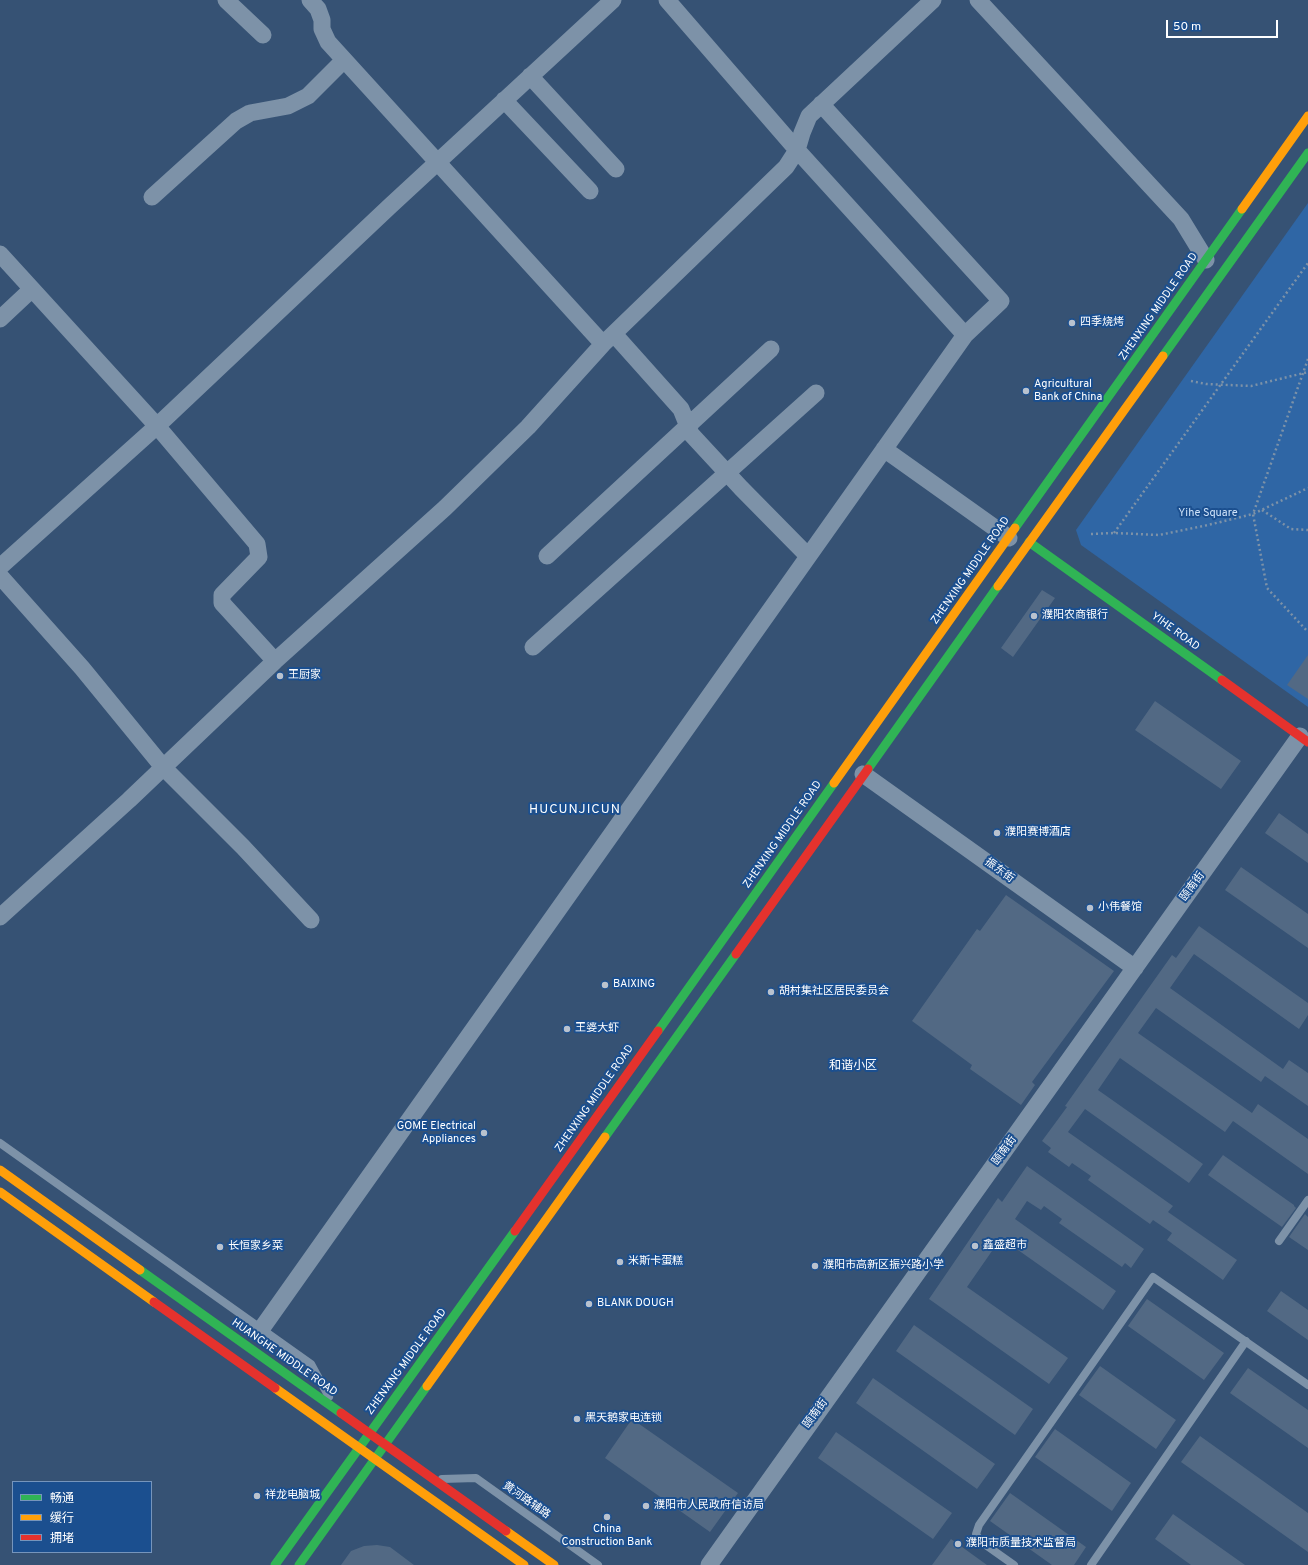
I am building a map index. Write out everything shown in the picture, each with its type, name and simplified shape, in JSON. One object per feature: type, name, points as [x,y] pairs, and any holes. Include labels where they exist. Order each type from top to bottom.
[{"type":"street","points":[[226,0],[263,35]]},
{"type":"street","points":[[310,0],[318,9],[322,20],[322,29],[328,42],[344,60],[609,340],[681,409],[691,434],[808,556]]},
{"type":"street","points":[[0,567],[157,426],[438,161],[613,0]]},
{"type":"street","points":[[667,0],[797,150],[965,335]]},
{"type":"street","points":[[0,917],[129,800],[275,661],[445,508],[528,427],[609,340],[786,167],[797,150],[809,116],[933,0]]},
{"type":"street","points":[[978,0],[1181,219],[1206,260]]},
{"type":"street","points":[[152,197],[236,121],[250,113],[288,106],[308,96],[344,60]]},
{"type":"street","points":[[530,76],[616,169]]},
{"type":"street","points":[[504,100],[590,191]]},
{"type":"street","points":[[262,1328],[965,335],[1001,301],[821,104]]},
{"type":"street","name":"ZHENXING MIDDLE ROAD","points":[[275,1565],[1009,538],[1308,116]]},
{"type":"street","points":[[299,1565],[1308,153]]},
{"type":"street","points":[[0,254],[157,426],[257,544],[260,557],[222,595],[222,603],[275,661]]},
{"type":"street","points":[[0,319],[32,289]]},
{"type":"street","points":[[547,556],[771,349]]},
{"type":"street","points":[[533,647],[816,393]]},
{"type":"street","points":[[884,449],[1009,538]]},
{"type":"street","name":"YIHE ROAD","points":[[1029,542],[1304,739]]},
{"type":"street","points":[[0,576],[82,668],[163,767],[243,847],[311,920]]},
{"type":"street","name":"颐南街","points":[[709,1565],[1135,968],[1304,739]]},
{"type":"street","name":"振东街","points":[[863,774],[1135,968]]},
{"type":"street","name":"HUANGHE MIDDLE ROAD","points":[[0,1170],[554,1565]]},
{"type":"street","points":[[0,1192],[524,1565]]},
{"type":"lane","points":[[0,1143],[262,1328],[310,1364],[336,1410]]},
{"type":"lane","points":[[1279,1241],[1308,1200]]},
{"type":"lane","points":[[1014,1565],[980,1541],[976,1534],[979,1525],[1153,1277],[1308,1385]]},
{"type":"lane","points":[[1091,1565],[1246,1341]]},
{"type":"lane","name":"黄河路辅路","points":[[434,1480],[476,1478],[598,1565]]},
{"type":"path","points":[[1114,533],[1308,263]]},
{"type":"path","points":[[1308,358],[1253,514],[1267,588],[1308,632]]},
{"type":"path","points":[[1192,381],[1220,385],[1251,386],[1308,372]]},
{"type":"path","points":[[1091,534],[1114,533],[1159,535],[1253,514],[1308,488]]},
{"type":"path","points":[[1262,510],[1292,529],[1308,530]]},
{"type":"green space","name":"Yihe Square","points":[[1308,203],[1308,707],[1081,545],[1076,530]]},
{"type":"building","points":[[1042,590],[1055,598],[1013,657],[1001,648]]},
{"type":"building","points":[[1308,655],[1308,699],[1287,685]]},
{"type":"building","points":[[1155,701],[1241,761],[1221,789],[1135,730]]},
{"type":"building","points":[[1279,813],[1308,834],[1308,863],[1265,833]]},
{"type":"building","points":[[1241,867],[1308,914],[1308,948],[1225,890]]},
{"type":"building","points":[[1006,895],[1114,971],[1032,1082],[1035,1085],[1021,1105],[970,1069],[972,1065],[912,1021],[977,929],[980,931]]},
{"type":"building","points":[[1199,926],[1308,1003],[1308,1015],[1299,1029],[1194,954],[1170,988],[1283,1069],[1289,1060],[1308,1073],[1308,1106],[1265,1076],[1261,1082],[1156,1008],[1138,1033],[1252,1113],[1258,1104],[1308,1139],[1308,1174],[1233,1121],[1225,1132],[1120,1058],[1098,1090],[1203,1164],[1189,1183],[1085,1109],[1068,1132],[1173,1206],[1168,1212],[1237,1260],[1223,1280],[1167,1240],[1172,1233],[1153,1220],[1150,1224],[1088,1180],[1091,1176],[1072,1163],[1069,1167],[1048,1152],[1051,1148],[1042,1141],[1172,955],[1176,958]]},
{"type":"building","points":[[1223,1155],[1294,1205],[1296,1208],[1282,1227],[1208,1175]]},
{"type":"building","points":[[1027,1166],[1144,1249],[1131,1268],[1125,1263],[1122,1267],[1059,1223],[1062,1219],[1044,1206],[1041,1210],[1027,1201],[1015,1219],[1116,1291],[1103,1310],[1001,1238],[967,1287],[1068,1358],[1049,1384],[929,1299],[998,1198],[1002,1202]]},
{"type":"building","points":[[1305,1214],[1308,1217],[1308,1250],[1289,1237]]},
{"type":"building","points":[[1281,1291],[1308,1310],[1308,1340],[1267,1311]]},
{"type":"building","points":[[1147,1299],[1224,1353],[1204,1380],[1128,1326]]},
{"type":"building","points":[[914,1325],[1033,1409],[1015,1435],[896,1351]]},
{"type":"building","points":[[1100,1366],[1176,1420],[1156,1449],[1079,1395]]},
{"type":"building","points":[[1248,1368],[1308,1410],[1308,1448],[1230,1393]]},
{"type":"building","points":[[873,1378],[995,1464],[977,1489],[856,1403]]},
{"type":"building","points":[[632,1419],[738,1493],[710,1532],[605,1458]]},
{"type":"building","points":[[1055,1429],[1131,1483],[1112,1511],[1035,1457]]},
{"type":"building","points":[[836,1432],[952,1513],[933,1539],[818,1458]]},
{"type":"building","points":[[1200,1436],[1308,1513],[1308,1552],[1181,1462]]},
{"type":"building","points":[[1010,1493],[1086,1547],[1074,1565],[1052,1565],[990,1521]]},
{"type":"building","points":[[1173,1514],[1245,1565],[1191,1565],[1155,1539]]},
{"type":"building","points":[[951,1539],[987,1565],[932,1565]]},
{"type":"building","points":[[377,1545],[390,1547],[414,1565],[341,1565],[351,1551],[364,1546]]},
{"type":"traffic: fast","points":[[1163,356],[1308,153]]},
{"type":"traffic: fast","points":[[1015,528],[1242,209]]},
{"type":"traffic: fast","points":[[1029,542],[1222,680]]},
{"type":"traffic: fast","points":[[868,769],[998,586]]},
{"type":"traffic: fast","points":[[658,1031],[834,783]]},
{"type":"traffic: fast","points":[[605,1137],[736,954]]},
{"type":"traffic: fast","points":[[275,1565],[515,1231]]},
{"type":"traffic: fast","points":[[140,1270],[341,1413]]},
{"type":"traffic: fast","points":[[299,1565],[427,1386]]},
{"type":"traffic: slow","points":[[1242,209],[1308,116]]},
{"type":"traffic: slow","points":[[998,586],[1163,356]]},
{"type":"traffic: slow","points":[[834,783],[1015,528]]},
{"type":"traffic: slow","points":[[427,1386],[605,1137]]},
{"type":"traffic: slow","points":[[0,1170],[140,1270]]},
{"type":"traffic: slow","points":[[0,1192],[154,1302]]},
{"type":"traffic: slow","points":[[275,1388],[524,1565]]},
{"type":"traffic: slow","points":[[506,1531],[554,1565]]},
{"type":"traffic: jam","points":[[1222,680],[1308,742]]},
{"type":"traffic: jam","points":[[736,954],[868,769]]},
{"type":"traffic: jam","points":[[515,1231],[658,1031]]},
{"type":"traffic: jam","points":[[154,1302],[275,1388]]},
{"type":"traffic: jam","points":[[341,1413],[506,1531]]},
{"type":"place","name":"四季烧烤","points":[[1072,323]]},
{"type":"place","name":"Agricultural Bank of China","points":[[1026,391]]},
{"type":"place","name":"濮阳农商银行","points":[[1034,616]]},
{"type":"place","name":"王厨家","points":[[280,676]]},
{"type":"place","name":"濮阳赛博酒店","points":[[997,833]]},
{"type":"place","name":"小伟餐馆","points":[[1090,908]]},
{"type":"place","name":"BAIXING","points":[[605,985]]},
{"type":"place","name":"胡村集社区居民委员会","points":[[771,992]]},
{"type":"place","name":"王婆大虾","points":[[567,1029]]},
{"type":"place","name":"GOME Electrical Appliances","points":[[484,1133]]},
{"type":"place","name":"鑫盛超市","points":[[975,1246]]},
{"type":"place","name":"长恒家乡菜","points":[[220,1247]]},
{"type":"place","name":"米斯卡蛋糕","points":[[620,1262]]},
{"type":"place","name":"濮阳市高新区振兴路小学","points":[[815,1266]]},
{"type":"place","name":"BLANK DOUGH","points":[[589,1304]]},
{"type":"place","name":"黑天鹅家电连锁","points":[[577,1419]]},
{"type":"place","name":"祥龙电脑城","points":[[257,1496]]},
{"type":"place","name":"濮阳市人民政府信访局","points":[[646,1506]]},
{"type":"place","name":"China Construction Bank","points":[[607,1517]]},
{"type":"place","name":"濮阳市质量技术监督局","points":[[958,1544]]},
{"type":"district","name":"HUCUNJICUN","points":[[575,810]]},
{"type":"district","name":"和谐小区","points":[[853,1067]]}]
